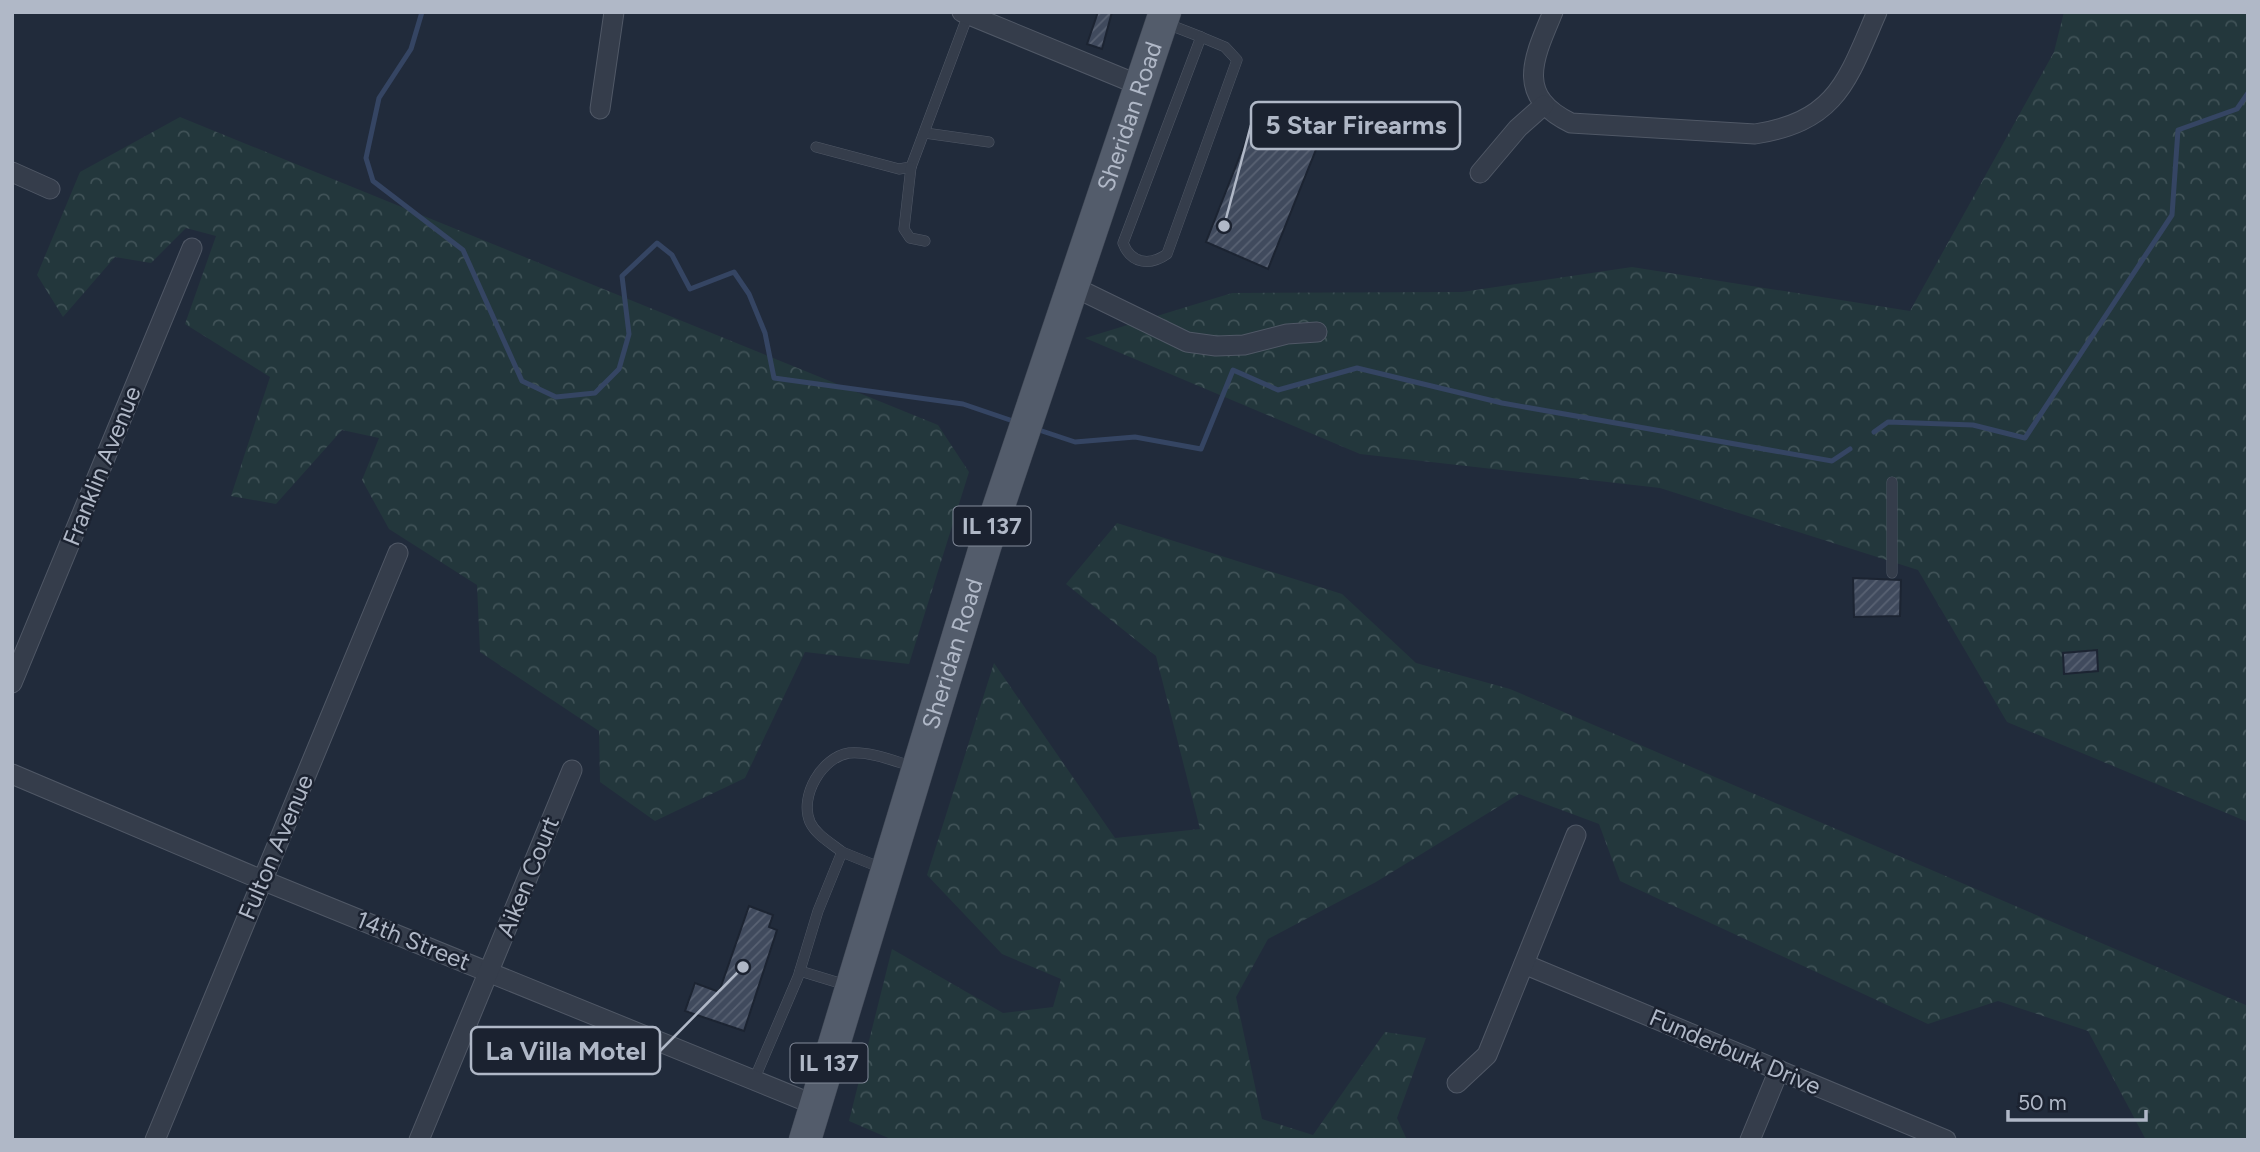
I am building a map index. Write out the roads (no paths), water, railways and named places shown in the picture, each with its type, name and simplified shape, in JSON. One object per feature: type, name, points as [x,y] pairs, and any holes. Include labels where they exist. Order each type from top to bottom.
[{"type":"main road","name":"Sheridan Road","points":[[805,1140],[985,547],[1163,17]]},
{"type":"street","points":[[600,109],[614,12]]},
{"type":"street","points":[[1553,12],[1535,54],[1532,76],[1544,105],[1555,115],[1571,123],[1755,134],[1798,124],[1819,111],[1837,94],[1851,73],[1877,12]]},
{"type":"street","points":[[965,13],[1139,85]]},
{"type":"street","points":[[1480,173],[1518,128],[1544,105]]},
{"type":"street","points":[[12,172],[50,189]]},
{"type":"street","name":"Franklin Avenue","points":[[12,683],[192,248]]},
{"type":"street","points":[[1072,286],[1188,342],[1216,346],[1244,345],[1287,334],[1317,332]]},
{"type":"street","name":"Fulton Avenue","points":[[155,1140],[398,553]]},
{"type":"street","name":"Aiken Court","points":[[419,1140],[572,770]]},
{"type":"street","name":"14th Street","points":[[12,774],[262,880],[816,1105]]},
{"type":"street","points":[[1457,1083],[1487,1055],[1576,835]]},
{"type":"street","name":"Funderburk Drive","points":[[1524,964],[1946,1140]]},
{"type":"street","points":[[1750,1140],[1779,1070]]},
{"type":"lane","points":[[925,241],[910,237],[904,229],[911,167],[925,134],[965,13]]},
{"type":"lane","points":[[1163,17],[1224,47],[1237,60],[1167,254],[1157,261],[1140,261],[1127,253],[1123,243],[1200,37]]},
{"type":"lane","points":[[925,134],[989,142]]},
{"type":"lane","points":[[816,147],[899,169],[911,167]]},
{"type":"lane","points":[[1892,482],[1892,573]]},
{"type":"lane","points":[[887,870],[842,852],[820,835],[811,822],[809,796],[821,770],[836,757],[851,753],[881,757],[917,768]]},
{"type":"lane","points":[[754,1080],[800,971],[818,911],[842,852]]},
{"type":"lane","points":[[800,971],[852,986]]},
{"type":"waterway","points":[[422,12],[411,49],[379,98],[366,158],[373,181],[463,250],[522,381],[556,397],[595,393],[619,369],[629,334],[622,276],[657,243],[672,255],[690,289],[734,272],[749,294],[765,333],[774,378],[963,404],[1010,420]]},
{"type":"waterway","points":[[1874,432],[1888,422],[1973,425],[2025,438],[2172,215],[2178,130],[2237,109],[2248,93]]},
{"type":"waterway","points":[[1042,431],[1075,442],[1135,437],[1201,449],[1233,370],[1278,390],[1357,368],[1502,403],[1832,461],[1850,449]]},
{"type":"place","name":"5 Star Firearms","points":[[1224,226]]},
{"type":"place","name":"La Villa Motel","points":[[743,967]]}]
